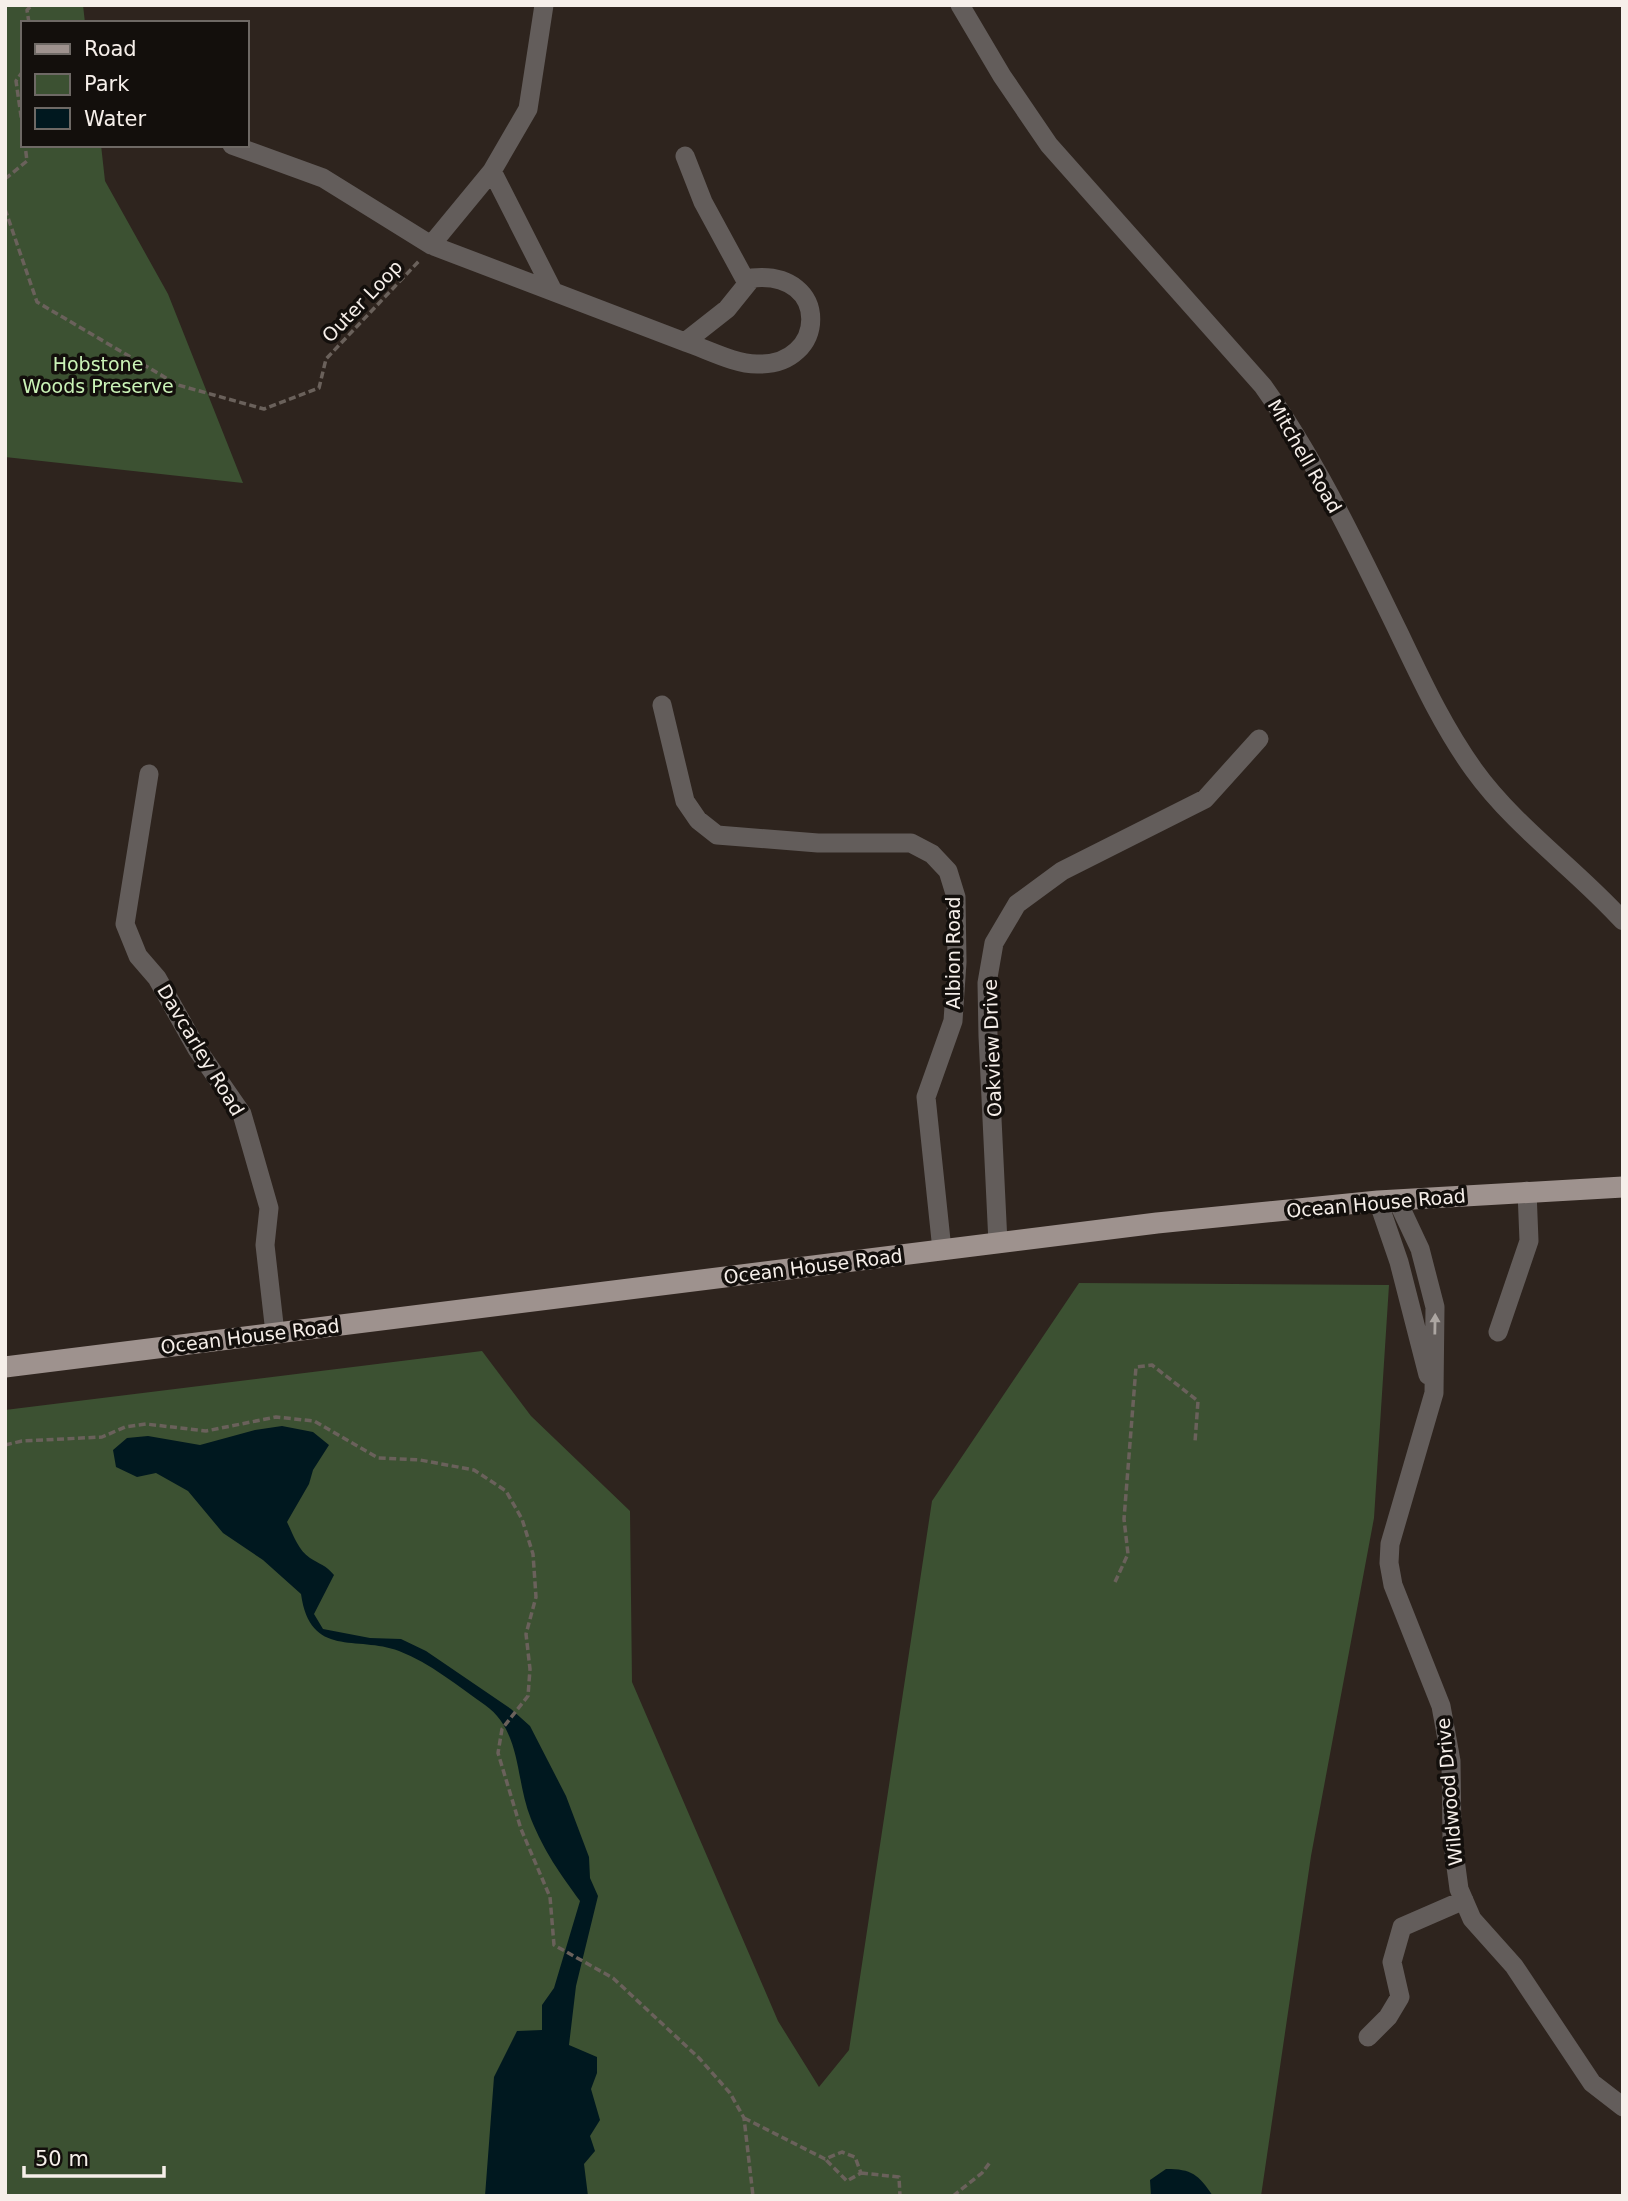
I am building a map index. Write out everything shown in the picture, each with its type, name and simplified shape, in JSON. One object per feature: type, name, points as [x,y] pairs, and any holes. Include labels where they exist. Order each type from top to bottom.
[{"type":"main road","name":"Ocean House Road","points":[[5,1367],[998,1243],[1388,1200],[1623,1187]]},
{"type":"street","points":[[432,245],[492,171],[528,109],[544,5]]},
{"type":"street","name":"Mitchell Road","points":[[960,5],[1002,76],[1049,145],[1263,386],[1286,418],[1326,487],[1441,719],[1474,771],[1502,804],[1580,875],[1623,921]]},
{"type":"street","points":[[238,147],[323,178],[432,245],[685,342],[761,365],[777,362],[800,347],[809,335],[812,314],[803,293],[776,278],[752,278],[727,309],[685,342]]},
{"type":"street","points":[[685,156],[704,202],[747,283]]},
{"type":"street","points":[[492,171],[553,291]]},
{"type":"street","name":"Albion Road","points":[[662,705],[685,801],[698,820],[717,835],[818,843],[911,843],[932,854],[948,871],[956,897],[957,962],[953,1021],[926,1097],[942,1250]]},
{"type":"street","name":"Oakview Drive","points":[[998,1243],[987,983],[994,943],[1017,904],[1062,871],[1205,799],[1259,739]]},
{"type":"street","name":"Davcarley Road","points":[[149,774],[125,924],[138,956],[157,978],[197,1049],[242,1114],[269,1208],[265,1245],[275,1333]]},
{"type":"street","points":[[1499,1332],[1529,1241],[1527,1191]]},
{"type":"street","name":"Wildwood Drive","points":[[1388,1200],[1399,1262],[1434,1393],[1390,1544],[1389,1563],[1393,1585],[1441,1706],[1451,1761],[1452,1837],[1459,1889],[1472,1919],[1514,1966],[1592,2083],[1623,2107]]},
{"type":"street","points":[[1368,2037],[1388,2017],[1400,1997],[1392,1962],[1402,1927],[1464,1900]]},
{"type":"path","points":[[29,21],[27,10],[32,5]]},
{"type":"path","points":[[21,74],[16,81],[21,116]]},
{"type":"path","points":[[5,178],[27,161],[25,147]]},
{"type":"path","name":"Outer Loop","points":[[5,209],[37,302],[178,385],[264,409],[320,388],[326,359],[405,279],[432,245]]},
{"type":"path","points":[[1115,1582],[1128,1554],[1124,1518],[1136,1367],[1152,1365],[1198,1401],[1195,1442]]},
{"type":"path","points":[[5,1445],[22,1441],[102,1437],[125,1427],[146,1424],[206,1431],[276,1418],[314,1421],[378,1458],[420,1460],[474,1470],[506,1491],[522,1519],[533,1553],[536,1597],[526,1634],[530,1669],[528,1696],[519,1711],[502,1729],[498,1753],[521,1829],[550,1897],[554,1945],[613,1978],[699,2058],[730,2093],[744,2118],[753,2196]]},
{"type":"path","points":[[744,2118],[825,2159],[847,2181],[862,2173],[898,2177],[900,2196]]},
{"type":"path","points":[[825,2159],[842,2152],[855,2157],[862,2173]]},
{"type":"path","points":[[953,2196],[982,2174],[991,2161]]},
{"type":"green space","name":"Hobstone Woods Preserve","points":[[5,5],[83,5],[85,21],[21,21],[21,147],[101,147],[105,181],[168,294],[243,483],[5,457]]},
{"type":"green space","points":[[1079,1283],[1389,1285],[1374,1518],[1311,1856],[1261,2196],[5,2196],[5,1410],[482,1351],[531,1416],[630,1511],[632,1682],[778,2021],[819,2087],[849,2050],[932,1501]]},
{"type":"water","points":[[282,1426],[313,1432],[329,1445],[287,1522],[302,1551],[334,1575],[314,1614],[323,1629],[370,1638],[401,1639],[426,1651],[511,1709],[530,1726],[566,1796],[589,1857],[590,1878],[598,1896],[576,1986],[569,2045],[597,2057],[597,2073],[591,2089],[600,2120],[590,2136],[595,2151],[584,2164],[588,2196],[485,2196],[494,2077],[517,2031],[542,2030],[542,2005],[554,1988],[580,1901],[553,1862],[531,1819],[506,1728],[485,1705],[422,1662],[399,1651],[338,1641],[325,1636],[314,1628],[306,1614],[301,1594],[263,1560],[223,1533],[188,1491],[156,1473],[137,1477],[116,1467],[113,1450],[127,1438],[148,1436],[200,1445],[255,1430]]},
{"type":"water","points":[[1166,2169],[1194,2174],[1213,2196],[1151,2196],[1150,2180]]}]
